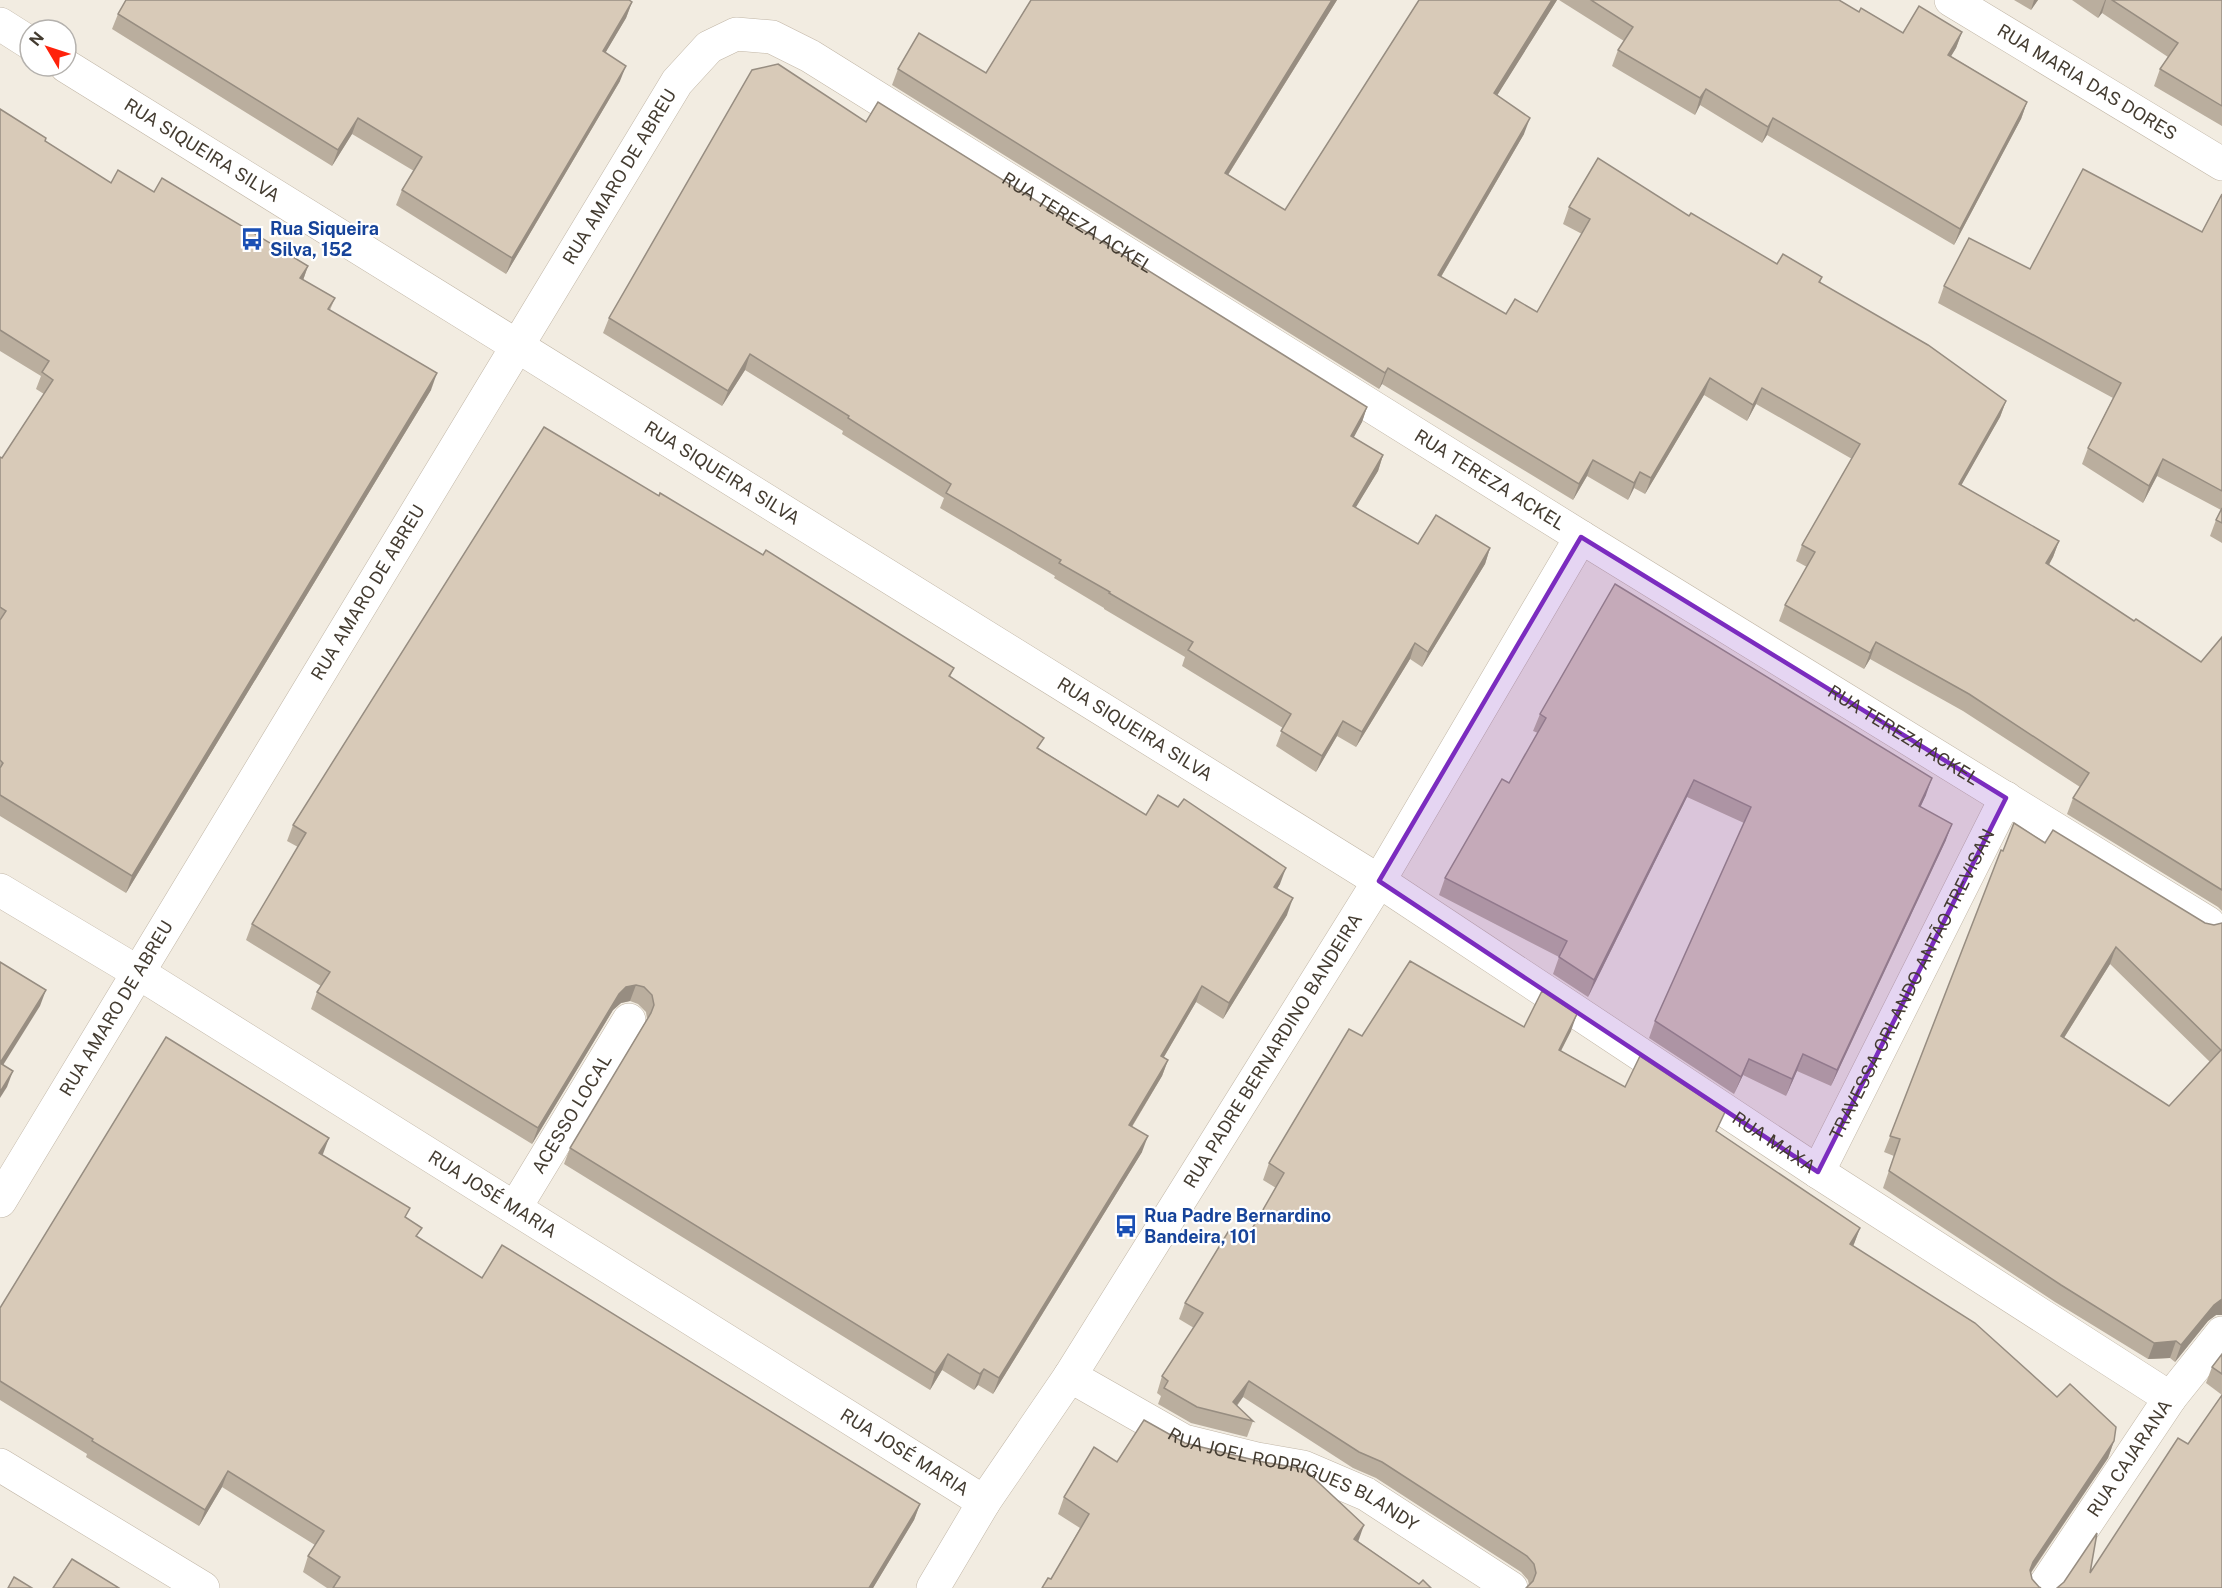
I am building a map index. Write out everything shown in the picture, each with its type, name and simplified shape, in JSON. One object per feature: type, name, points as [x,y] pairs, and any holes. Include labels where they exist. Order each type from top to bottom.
[{"type":"street","name":"RUA MARIA DAS DORES","points":[[1951,0],[2222,164]]},
{"type":"street","points":[[0,24],[18,35]]},
{"type":"street","name":"RUA AMARO DE ABREU","points":[[0,1201],[676,82],[709,47],[736,34],[772,37]]},
{"type":"street","name":"RUA TEREZA ACKEL","points":[[772,37],[820,62],[1581,537],[2208,923]]},
{"type":"street","name":"RUA SIQUEIRA SILVA","points":[[78,73],[1379,881]]},
{"type":"street","name":"RUA PADRE BERNARDINO BANDEIRA","points":[[933,1588],[984,1502],[1070,1376],[1379,881],[1581,537]]},
{"type":"street","name":"TRAVESSA ORLANDO ANTÃO TREVISAN","points":[[1818,1172],[2006,798]]},
{"type":"street","name":"RUA MAXA","points":[[1379,881],[1818,1172],[2170,1398]]},
{"type":"street","name":"RUA JOSÉ MARIA","points":[[0,890],[139,974],[984,1502]]},
{"type":"street","name":"ACESSO LOCAL","points":[[515,1208],[629,1020]]},
{"type":"street","name":"RUA CAJARANA","points":[[2043,1588],[2170,1398],[2222,1333]]},
{"type":"street","name":"RUA JOEL RODRIGUES BLANDY","points":[[1070,1376],[1184,1440],[1257,1459],[1303,1467],[1366,1494],[1511,1588]]},
{"type":"street","points":[[0,1465],[203,1588]]},
{"type":"highlighted area","points":[[1581,537],[2006,798],[1818,1172],[1379,881]]},
{"type":"building","points":[[126,0],[629,0],[632,2],[603,51],[626,66],[512,258],[402,190],[422,157],[358,118],[338,150],[118,14]]},
{"type":"building","points":[[1031,0],[1332,0],[1225,173],[1285,210],[1419,0],[1552,0],[1494,93],[1530,118],[1438,275],[1506,314],[1515,299],[1537,312],[1590,219],[1569,207],[1598,158],[1689,216],[1691,213],[1777,264],[1783,254],[1822,277],[1819,282],[1928,345],[2006,401],[1959,484],[2059,541],[2046,563],[2201,662],[2222,637],[2222,890],[2073,798],[2089,773],[1969,694],[1876,642],[1870,653],[1785,605],[1815,552],[1802,545],[1860,444],[1762,388],[1753,405],[1710,378],[1651,478],[1640,472],[1634,483],[1593,460],[1579,484],[1388,368],[1385,373],[898,69],[919,33],[986,73]]},
{"type":"building","points":[[1591,0],[1839,0],[1859,12],[1861,8],[1903,33],[1919,6],[1962,32],[1948,55],[2027,102],[1960,229],[1773,118],[1768,127],[1706,89],[1700,98],[1618,50],[1633,27]]},
{"type":"building","points":[[2112,0],[2222,0],[2222,106],[2160,69],[2178,43]]},
{"type":"building","points":[[778,64],[866,122],[878,102],[1367,407],[1351,436],[1383,455],[1353,506],[1418,544],[1436,515],[1490,548],[1428,652],[1415,643],[1362,732],[1343,721],[1322,756],[1281,731],[1291,714],[1188,650],[1193,642],[1059,563],[1061,560],[946,493],[951,484],[750,354],[728,391],[609,318],[752,70]]},
{"type":"building","points":[[0,109],[111,183],[118,170],[154,192],[162,178],[308,266],[300,278],[335,298],[328,309],[437,373],[132,876],[0,795],[0,768],[3,763],[0,760],[0,620],[6,611],[0,607],[0,457],[2,458],[53,380],[42,372],[49,361],[0,330]]},
{"type":"building","points":[[2083,169],[2202,232],[2222,194],[2222,491],[2163,459],[2149,486],[2088,448],[2121,383],[1944,286],[1969,238],[2030,269]]},
{"type":"building","points":[[544,427],[763,555],[766,550],[954,668],[949,676],[1044,738],[1037,748],[1146,815],[1158,795],[1178,807],[1184,799],[1286,868],[1274,887],[1293,898],[1229,1003],[1202,986],[1161,1056],[1168,1060],[1129,1125],[1148,1136],[999,1378],[984,1369],[980,1374],[948,1354],[935,1373],[570,1148],[651,1013],[654,1005],[652,995],[644,987],[636,985],[626,987],[619,994],[538,1128],[317,992],[330,972],[252,924],[306,833],[293,825]]},
{"type":"building","points":[[2222,508],[2222,523],[2216,520]]},
{"type":"building","points":[[1615,584],[1932,778],[1919,806],[1952,824],[1837,1070],[1803,1054],[1792,1079],[1749,1059],[1741,1077],[1655,1021],[1751,807],[1694,780],[1594,980],[1559,957],[1567,941],[1445,878],[1502,779],[1509,783],[1546,718],[1540,714]]},
{"type":"building","points":[[2014,823],[2045,843],[2053,830],[2205,923],[2214,925],[2222,923],[2222,1299],[2214,1305],[2181,1345],[2176,1341],[2154,1343],[2061,1285],[1889,1171],[1900,1139],[1890,1136],[2001,850],[2003,851]],"holes":[[[2116,947],[2221,1050],[2169,1106],[2061,1036]]]},
{"type":"building","points":[[1410,961],[1524,1027],[1542,991],[1577,1014],[1559,1050],[1625,1087],[1640,1056],[1725,1112],[1716,1131],[1860,1228],[1850,1244],[1975,1323],[2057,1397],[2070,1384],[2116,1427],[2114,1441],[2033,1562],[2030,1570],[2032,1579],[2041,1588],[1526,1588],[1533,1581],[1536,1573],[1534,1564],[1527,1556],[1382,1462],[1359,1452],[1249,1381],[1233,1402],[1253,1421],[1197,1407],[1164,1388],[1168,1381],[1162,1376],[1203,1313],[1185,1303],[1228,1232],[1245,1241],[1284,1173],[1269,1163],[1349,1029],[1362,1036]]},
{"type":"building","points":[[0,962],[46,990],[0,1063]]},
{"type":"building","points":[[166,1037],[329,1138],[319,1153],[410,1208],[405,1217],[422,1228],[416,1236],[482,1278],[502,1245],[920,1504],[869,1588],[333,1588],[340,1577],[308,1556],[324,1531],[228,1471],[205,1510],[0,1381],[0,1308]]},
{"type":"building","points":[[0,1063],[13,1071],[0,1092]]},
{"type":"building","points":[[2222,1354],[2222,1374],[2212,1367]]},
{"type":"building","points":[[2222,1395],[2222,1588],[2057,1588],[2064,1582],[2097,1533],[2090,1573],[2178,1438],[2188,1444]]},
{"type":"building","points":[[1144,1420],[1185,1443],[1258,1461],[1304,1469],[1364,1525],[1354,1539],[1419,1584],[1423,1580],[1431,1588],[1042,1588],[1048,1578],[1051,1579],[1089,1514],[1064,1497],[1094,1447],[1117,1462]]},
{"type":"building","points":[[72,1559],[119,1588],[53,1588]]},
{"type":"building","points":[[14,1577],[32,1588],[8,1588]]},
{"type":"place","name":"Rua Siqueira Silva, 152","points":[[252,239]]},
{"type":"place","name":"Rua Padre Bernardino Bandeira, 101","points":[[1126,1226]]}]
